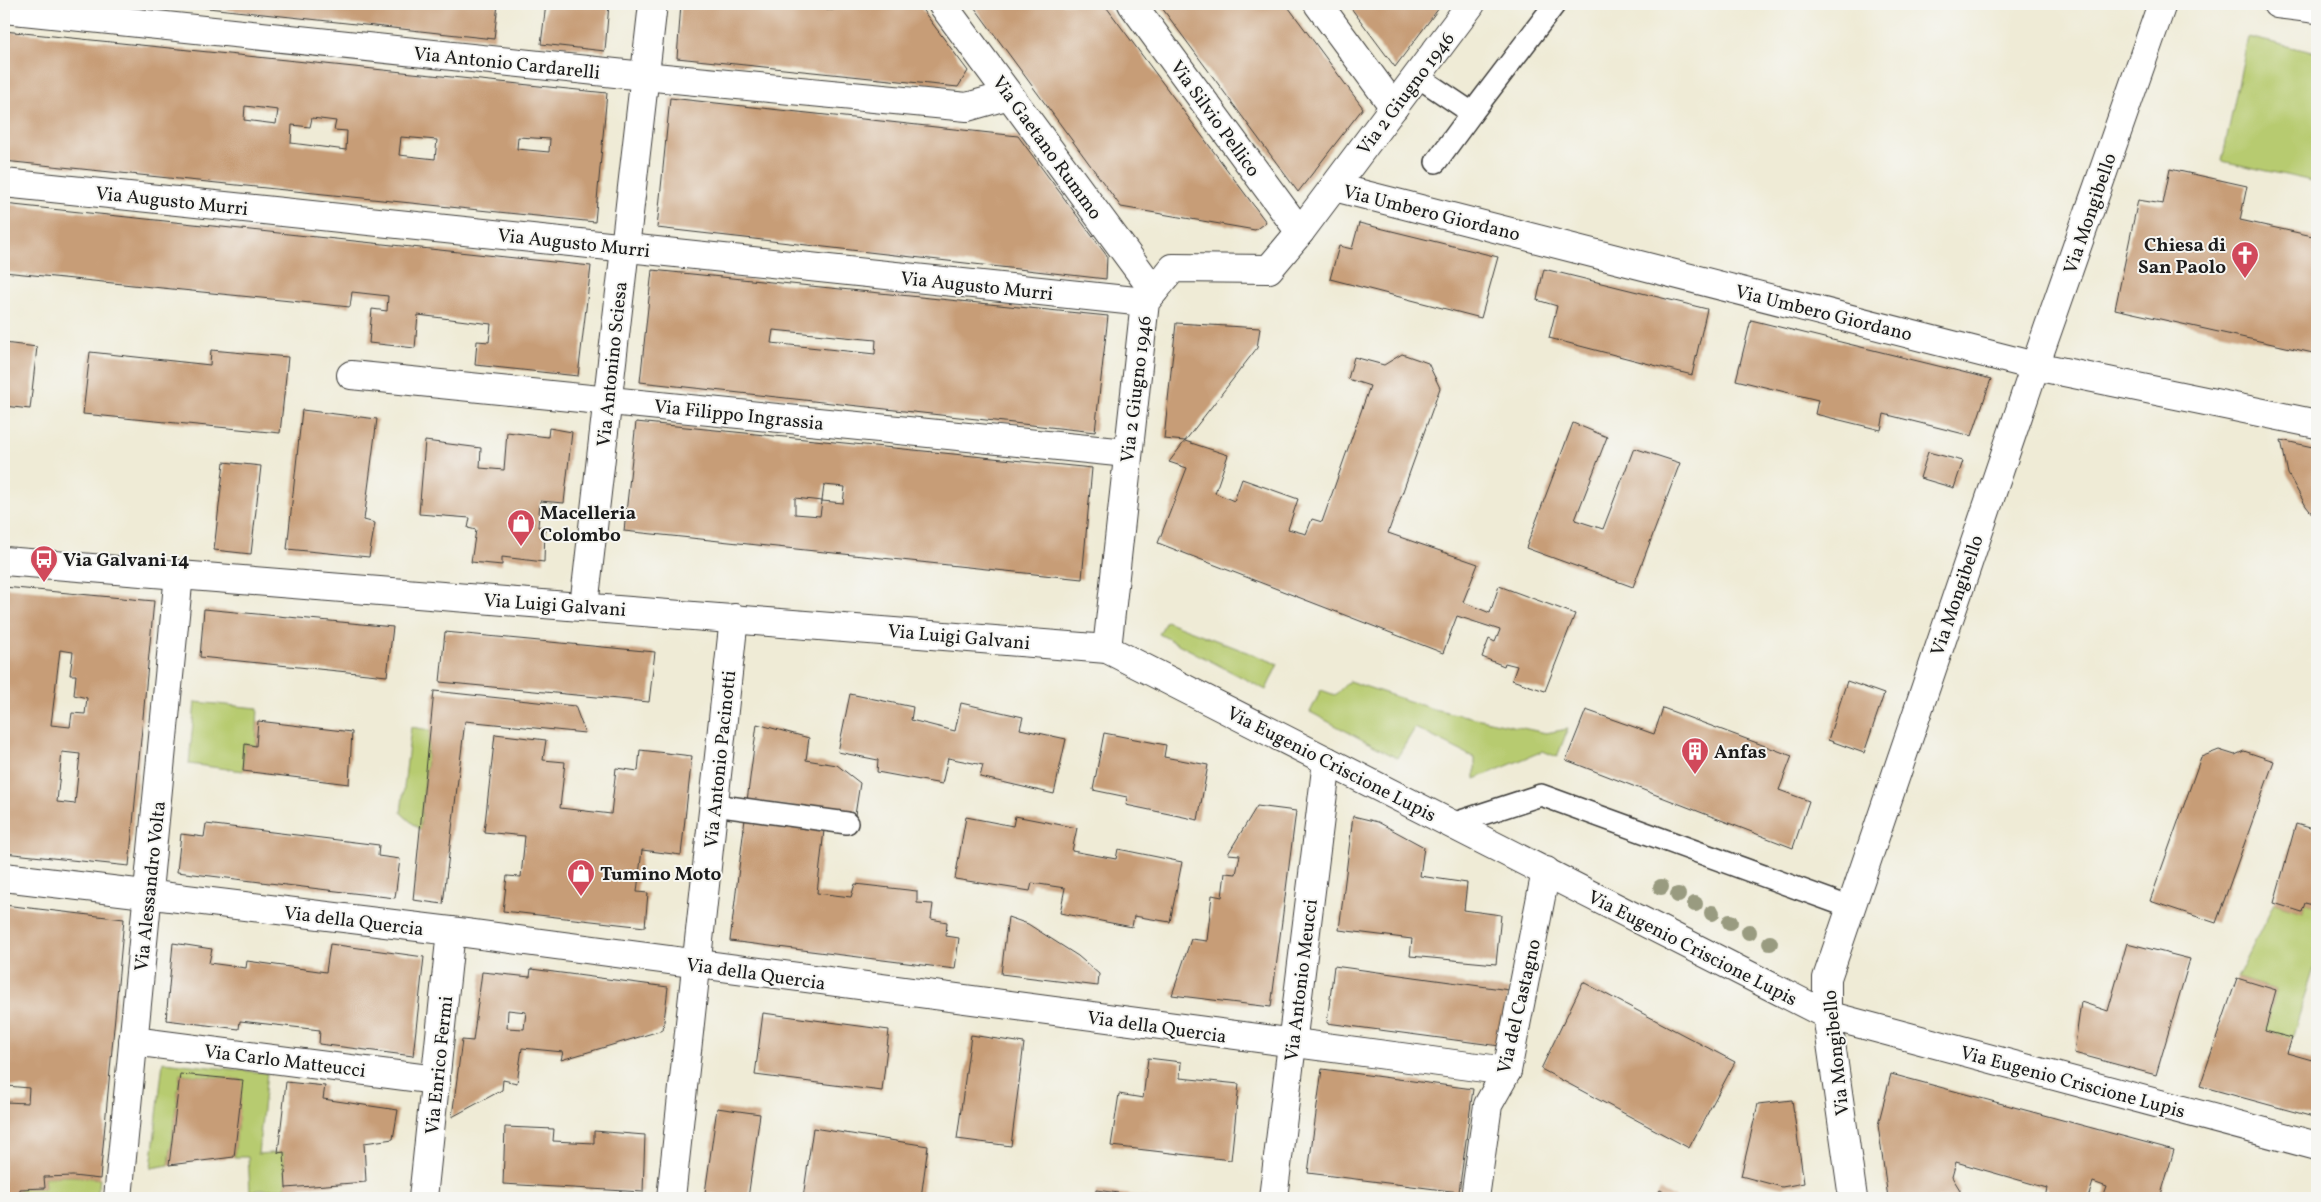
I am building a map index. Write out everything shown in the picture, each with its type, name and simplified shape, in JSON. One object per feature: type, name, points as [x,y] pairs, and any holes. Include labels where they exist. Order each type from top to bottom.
[{"type":"street","name":"Via Antonino Sciesa","points":[[584,606],[652,4]]},
{"type":"street","name":"Via Gaetano Rummo","points":[[942,4],[1009,95],[1149,297]]},
{"type":"street","name":"Via Silvio Pellico","points":[[1132,4],[1300,232]]},
{"type":"street","points":[[1318,4],[1394,107]]},
{"type":"street","name":"Via 2 Giugno 1946","points":[[1107,649],[1127,453],[1149,297],[1173,268],[1269,268],[1300,232],[1471,4]]},
{"type":"street","name":"Via Mongibello","points":[[1853,1198],[1827,1015],[1827,978],[1849,907],[2035,366],[2162,4]]},
{"type":"street","points":[[2277,4],[2317,8]]},
{"type":"street","name":"Via Antonio Cardarelli","points":[[4,10],[966,107],[1009,95]]},
{"type":"street","name":"Via Augusto Murri","points":[[4,183],[624,247],[1149,297]]},
{"type":"street","name":"Via Umbero Giordano","points":[[1334,187],[2035,366],[2317,424]]},
{"type":"street","name":"Via Filippo Ingrassia","points":[[351,375],[1127,453]]},
{"type":"street","name":"Via Luigi Galvani","points":[[4,561],[1107,649]]},
{"type":"street","name":"Via Alessandro Volta","points":[[118,1198],[179,574]]},
{"type":"street","name":"Via Antonio Pacinotti","points":[[671,1198],[734,618]]},
{"type":"street","name":"Via Eugenio Criscione Lupis","points":[[1107,649],[1827,1015],[2317,1146]]},
{"type":"street","name":"Via Antonio Meucci","points":[[1273,1198],[1327,761]]},
{"type":"street","name":"Via del Castagno","points":[[1475,1198],[1488,1105],[1507,1071],[1546,871]]},
{"type":"street","name":"Via della Quercia","points":[[4,877],[148,896],[451,931],[1507,1071]]},
{"type":"street","name":"Via Enrico Fermi","points":[[423,1198],[451,931]]},
{"type":"street","name":"Via Carlo Matteucci","points":[[133,1041],[436,1080]]},
{"type":"lane","points":[[1436,162],[1555,4]]},
{"type":"lane","points":[[1417,76],[1472,113]]},
{"type":"lane","points":[[1452,824],[1541,795],[1849,907]]},
{"type":"lane","points":[[714,805],[847,823]]},
{"type":"green space","points":[[732,4],[828,4],[833,10],[744,5]]},
{"type":"green space","points":[[2248,37],[2317,53],[2317,182],[2222,161]]},
{"type":"green space","points":[[1166,621],[1278,664],[1266,690],[1159,634]]},
{"type":"green space","points":[[1349,681],[1433,709],[1546,733],[1568,729],[1557,757],[1543,751],[1475,779],[1475,758],[1415,728],[1397,758],[1310,712],[1321,690],[1335,695]]},
{"type":"green space","points":[[195,702],[258,708],[256,746],[245,744],[243,771],[189,764]]},
{"type":"green space","points":[[411,727],[430,730],[420,830],[401,813]]},
{"type":"green space","points":[[2274,903],[2302,912],[2305,903],[2317,906],[2317,959],[2292,1038],[2265,1031],[2276,990],[2237,978]]},
{"type":"green space","points":[[163,1062],[267,1073],[258,1154],[284,1152],[286,1188],[250,1191],[248,1157],[234,1157],[242,1080],[180,1074],[169,1165],[151,1168]]},
{"type":"green space","points":[[73,1176],[100,1179],[97,1198],[19,1198],[20,1189],[45,1188],[44,1177]]},
{"type":"building","points":[[171,4],[498,4],[494,39]]},
{"type":"building","points":[[546,4],[609,4],[605,51],[541,44]]},
{"type":"building","points":[[681,4],[732,4],[833,10],[828,4],[918,4],[968,71],[958,87],[677,58]]},
{"type":"building","points":[[972,4],[1104,4],[1266,222],[1255,230],[1121,207]]},
{"type":"building","points":[[1159,4],[1286,4],[1363,108],[1298,192]]},
{"type":"building","points":[[1348,4],[1442,4],[1395,67]]},
{"type":"building","points":[[4,31],[607,93],[595,222],[4,161]],"holes":[[[245,106],[278,110],[276,124],[244,120]],[[312,118],[336,121],[334,130],[347,131],[346,150],[291,143],[292,125],[310,127]],[[401,137],[437,140],[435,159],[399,155]],[[518,137],[550,139],[549,152],[517,149]]]},
{"type":"building","points":[[670,98],[1018,136],[1107,256],[1106,279],[657,228]]},
{"type":"building","name":"Chiesa di San Paolo","points":[[2170,169],[2247,186],[2240,220],[2317,237],[2317,333],[2313,353],[2115,309],[2138,200],[2163,204]]},
{"type":"building","points":[[4,204],[591,266],[578,376],[475,365],[477,341],[489,342],[491,324],[418,315],[415,348],[369,343],[372,309],[387,311],[388,296],[352,292],[350,307],[4,272]]},
{"type":"building","points":[[1359,223],[1498,257],[1481,318],[1330,279],[1339,246],[1352,249]]},
{"type":"building","points":[[1544,269],[1707,309],[1692,375],[1549,338],[1557,306],[1537,300]]},
{"type":"building","points":[[652,270],[1108,316],[1095,432],[640,382]],"holes":[[[773,330],[876,340],[875,354],[771,343]]]},
{"type":"building","points":[[1751,320],[1991,379],[1972,436],[1884,414],[1881,430],[1815,414],[1818,400],[1736,380]]},
{"type":"building","points":[[1176,323],[1260,328],[1257,348],[1185,441],[1164,439]]},
{"type":"building","points":[[4,343],[37,347],[30,409],[4,406]]},
{"type":"building","points":[[211,350],[288,357],[280,433],[83,414],[90,352],[210,365]]},
{"type":"building","points":[[1402,354],[1428,363],[1440,388],[1388,533],[1478,564],[1463,602],[1490,613],[1499,586],[1575,614],[1545,691],[1512,680],[1517,666],[1505,663],[1504,666],[1482,657],[1489,639],[1495,642],[1500,630],[1457,616],[1443,653],[1158,543],[1187,468],[1169,462],[1185,441],[1228,455],[1215,493],[1234,501],[1242,479],[1298,499],[1288,529],[1306,534],[1312,519],[1322,522],[1370,386],[1348,379],[1354,357],[1384,365]]},
{"type":"building","points":[[302,410],[377,419],[364,520],[375,523],[369,557],[287,549]]},
{"type":"building","points":[[636,422],[1092,468],[1082,579],[624,531]],"holes":[[[824,485],[845,487],[843,503],[822,501]],[[795,498],[822,501],[820,516],[795,514]]]},
{"type":"building","points":[[1573,423],[1607,437],[1575,520],[1603,529],[1634,448],[1680,463],[1633,587],[1526,548]]},
{"type":"building","points":[[549,428],[572,432],[564,503],[540,501],[538,527],[545,527],[544,562],[502,557],[502,565],[471,562],[476,530],[468,528],[470,518],[419,514],[425,441],[481,448],[480,468],[504,470],[507,432],[548,437]]},
{"type":"building","points":[[2281,440],[2317,448],[2317,520],[2306,506],[2288,474]]},
{"type":"building","points":[[1928,452],[1963,461],[1954,488],[1920,478]]},
{"type":"building","points":[[224,462],[261,466],[251,554],[214,550]]},
{"type":"building","points":[[4,587],[154,601],[129,866],[4,853]],"holes":[[[60,650],[73,652],[70,675],[76,675],[74,695],[87,698],[85,714],[72,713],[70,727],[51,725]],[[62,752],[80,754],[75,804],[57,802]]]},
{"type":"building","points":[[204,609],[393,627],[387,676],[200,657]]},
{"type":"building","points":[[445,632],[655,652],[649,702],[440,682]]},
{"type":"building","points":[[1847,681],[1884,694],[1864,753],[1828,740]]},
{"type":"building","points":[[434,691],[575,706],[585,733],[465,721],[443,904],[413,900]]},
{"type":"building","points":[[850,694],[913,707],[911,720],[955,731],[961,703],[1023,717],[1020,729],[1066,739],[1054,794],[980,777],[983,765],[948,758],[942,784],[877,772],[878,760],[838,752]]},
{"type":"building","name":"Anfas","points":[[1663,708],[1792,756],[1779,790],[1809,801],[1793,848],[1566,760],[1586,710],[1654,734]]},
{"type":"building","points":[[258,721],[352,732],[349,784],[243,771],[245,744],[256,746]]},
{"type":"building","points":[[757,724],[809,738],[806,760],[837,765],[860,783],[855,815],[747,801]]},
{"type":"building","points":[[1104,733],[1166,745],[1164,757],[1208,765],[1198,820],[1126,805],[1127,797],[1093,790]]},
{"type":"building","points":[[495,734],[546,740],[543,760],[565,762],[560,808],[611,814],[616,768],[638,771],[640,750],[692,756],[681,855],[642,850],[637,892],[648,893],[645,927],[503,911],[507,876],[521,877],[525,836],[484,832]]},
{"type":"building","points":[[2219,750],[2235,755],[2244,751],[2274,761],[2216,923],[2150,901],[2201,757]]},
{"type":"building","points":[[1257,806],[1296,811],[1271,1007],[1172,995],[1191,939],[1207,941],[1212,895],[1222,897],[1225,873],[1236,874],[1240,855],[1228,854]]},
{"type":"building","points":[[1015,816],[1077,828],[1072,851],[1116,859],[1118,849],[1182,862],[1170,922],[1134,916],[1132,927],[1060,913],[1065,888],[1032,883],[1030,891],[955,879],[966,817],[1013,826]]},
{"type":"building","points":[[1353,816],[1378,822],[1424,847],[1420,876],[1467,883],[1464,910],[1501,915],[1496,964],[1410,956],[1412,939],[1339,930]]},
{"type":"building","points":[[745,819],[824,830],[817,893],[851,897],[855,884],[917,891],[917,903],[933,904],[931,919],[947,922],[946,936],[959,938],[955,969],[730,941]]},
{"type":"building","points":[[206,824],[379,845],[378,856],[400,859],[395,898],[177,872],[181,834],[204,837]]},
{"type":"building","points":[[2296,824],[2317,830],[2317,906],[2305,903],[2302,912],[2274,903]]},
{"type":"building","points":[[4,905],[124,919],[100,1179],[73,1176],[44,1177],[45,1188],[20,1189],[19,1198],[4,1198]],"holes":[[[7,1086],[29,1088],[28,1103],[5,1102]]]},
{"type":"building","points":[[1008,917],[1028,924],[1078,956],[1099,974],[1098,986],[1001,974]]},
{"type":"building","points":[[173,943],[212,949],[209,963],[246,968],[247,961],[326,972],[330,944],[424,957],[413,1056],[319,1044],[320,1030],[240,1021],[239,1029],[166,1020]]},
{"type":"building","points":[[2127,943],[2190,959],[2156,1075],[2074,1053],[2081,1002],[2108,1011]]},
{"type":"building","points":[[1334,966],[1509,990],[1500,1046],[1327,1023]]},
{"type":"building","points":[[531,969],[668,987],[663,1030],[561,1060],[563,1052],[522,1048],[517,1083],[503,1080],[502,1090],[452,1117],[462,1040],[473,1041],[482,972],[530,977]],"holes":[[[508,1010],[526,1012],[524,1029],[507,1028]]]},
{"type":"building","points":[[2237,978],[2276,990],[2265,1031],[2292,1038],[2287,1053],[2312,1060],[2317,1044],[2317,1118],[2200,1086]]},
{"type":"building","points":[[1583,982],[1735,1062],[1689,1148],[1541,1069]]},
{"type":"building","points":[[763,1013],[889,1030],[882,1091],[755,1075]]},
{"type":"building","points":[[971,1035],[1024,1043],[1011,1146],[957,1139]]},
{"type":"building","points":[[1148,1058],[1181,1062],[1180,1078],[1239,1084],[1231,1160],[1111,1146],[1119,1094],[1143,1098]]},
{"type":"building","points":[[1322,1069],[1473,1089],[1459,1192],[1308,1173]]},
{"type":"building","points":[[180,1074],[243,1080],[234,1157],[169,1165]]},
{"type":"building","points":[[1891,1074],[2174,1150],[2160,1198],[2103,1198],[2107,1187],[2093,1182],[2088,1198],[2045,1198],[2047,1188],[1956,1162],[1952,1177],[1960,1190],[1958,1198],[1888,1198],[1878,1125]]},
{"type":"building","points":[[286,1082],[325,1086],[323,1099],[398,1110],[393,1139],[364,1143],[366,1182],[286,1188],[284,1152],[278,1153]]},
{"type":"building","points":[[1792,1100],[1804,1183],[1782,1187],[1741,1176],[1758,1104]]},
{"type":"building","points":[[717,1108],[760,1114],[748,1198],[705,1193]]},
{"type":"building","points":[[505,1127],[554,1129],[553,1141],[594,1143],[594,1131],[645,1135],[643,1192],[503,1184]]},
{"type":"building","points":[[813,1128],[928,1146],[921,1198],[803,1198]]},
{"type":"building","points":[[1096,1190],[1147,1197],[1147,1198],[1095,1198]]},
{"type":"building","points":[[1660,1190],[1675,1198],[1655,1198]]},
{"type":"place","name":"Chiesa di San Paolo","points":[[2245,279]]},
{"type":"place","name":"Macelleria Colombo","points":[[521,547]]},
{"type":"place","name":"Via Galvani 14","points":[[44,583]]},
{"type":"place","name":"Anfas","points":[[1695,775]]},
{"type":"place","name":"Tumino Moto","points":[[581,897]]}]
